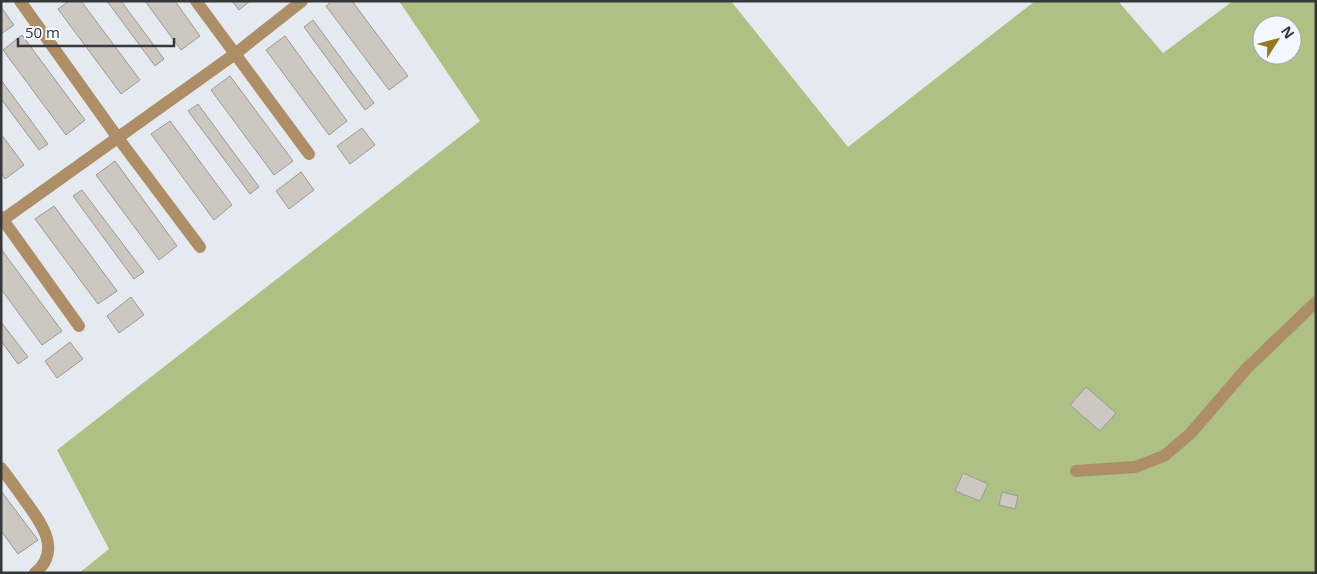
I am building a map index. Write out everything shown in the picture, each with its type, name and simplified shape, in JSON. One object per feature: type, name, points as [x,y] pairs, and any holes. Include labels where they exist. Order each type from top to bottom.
[{"type":"street","points":[[20,1],[118,138],[200,247]]},
{"type":"street","points":[[196,1],[309,154]]},
{"type":"street","points":[[79,326],[2,219],[235,54],[302,1]]},
{"type":"street","points":[[1076,471],[1135,467],[1164,456],[1190,434],[1247,368],[1316,302]]},
{"type":"street","points":[[1,468],[44,527],[49,548],[43,566],[35,573]]},
{"type":"green space","points":[[399,1],[731,1],[848,147],[1035,1],[1118,1],[1163,53],[1233,1],[1316,1],[1316,573],[79,573],[109,549],[57,450],[480,121]]},
{"type":"building","points":[[69,1],[81,1],[140,80],[121,94],[58,9]]},
{"type":"building","points":[[107,1],[121,1],[164,59],[155,66]]},
{"type":"building","points":[[145,1],[175,1],[200,36],[181,50]]},
{"type":"building","points":[[232,1],[250,1],[239,10]]},
{"type":"building","points":[[332,1],[352,1],[408,76],[389,90],[326,6]]},
{"type":"building","points":[[1,7],[14,25],[1,34]]},
{"type":"building","points":[[313,20],[374,103],[365,110],[304,27]]},
{"type":"building","points":[[22,35],[85,120],[66,135],[3,50]]},
{"type":"building","points":[[285,36],[347,121],[329,135],[266,50]]},
{"type":"building","points":[[230,76],[293,161],[274,175],[211,90]]},
{"type":"building","points":[[1,80],[48,144],[39,150],[1,99]]},
{"type":"building","points":[[198,104],[259,187],[250,194],[188,111]]},
{"type":"building","points":[[170,121],[232,205],[214,220],[151,134]]},
{"type":"building","points":[[362,128],[375,145],[350,164],[337,146]]},
{"type":"building","points":[[1,134],[24,165],[5,179],[1,173]]},
{"type":"building","points":[[115,161],[177,246],[159,260],[96,175]]},
{"type":"building","points":[[301,172],[314,190],[289,209],[276,191]]},
{"type":"building","points":[[82,190],[144,272],[134,279],[73,196]]},
{"type":"building","points":[[54,206],[117,291],[98,304],[35,219]]},
{"type":"building","points":[[1,249],[62,331],[42,345],[1,289]]},
{"type":"building","points":[[131,297],[144,315],[119,333],[107,316]]},
{"type":"building","points":[[1,322],[28,357],[18,364],[1,341]]},
{"type":"building","points":[[70,342],[83,359],[57,378],[45,361]]},
{"type":"building","points":[[1086,387],[1116,413],[1100,431],[1070,405]]},
{"type":"building","points":[[963,473],[988,484],[980,501],[955,491]]},
{"type":"building","points":[[1,491],[38,540],[18,554],[1,531]]},
{"type":"building","points":[[1002,492],[1018,496],[1015,509],[999,505]]}]
